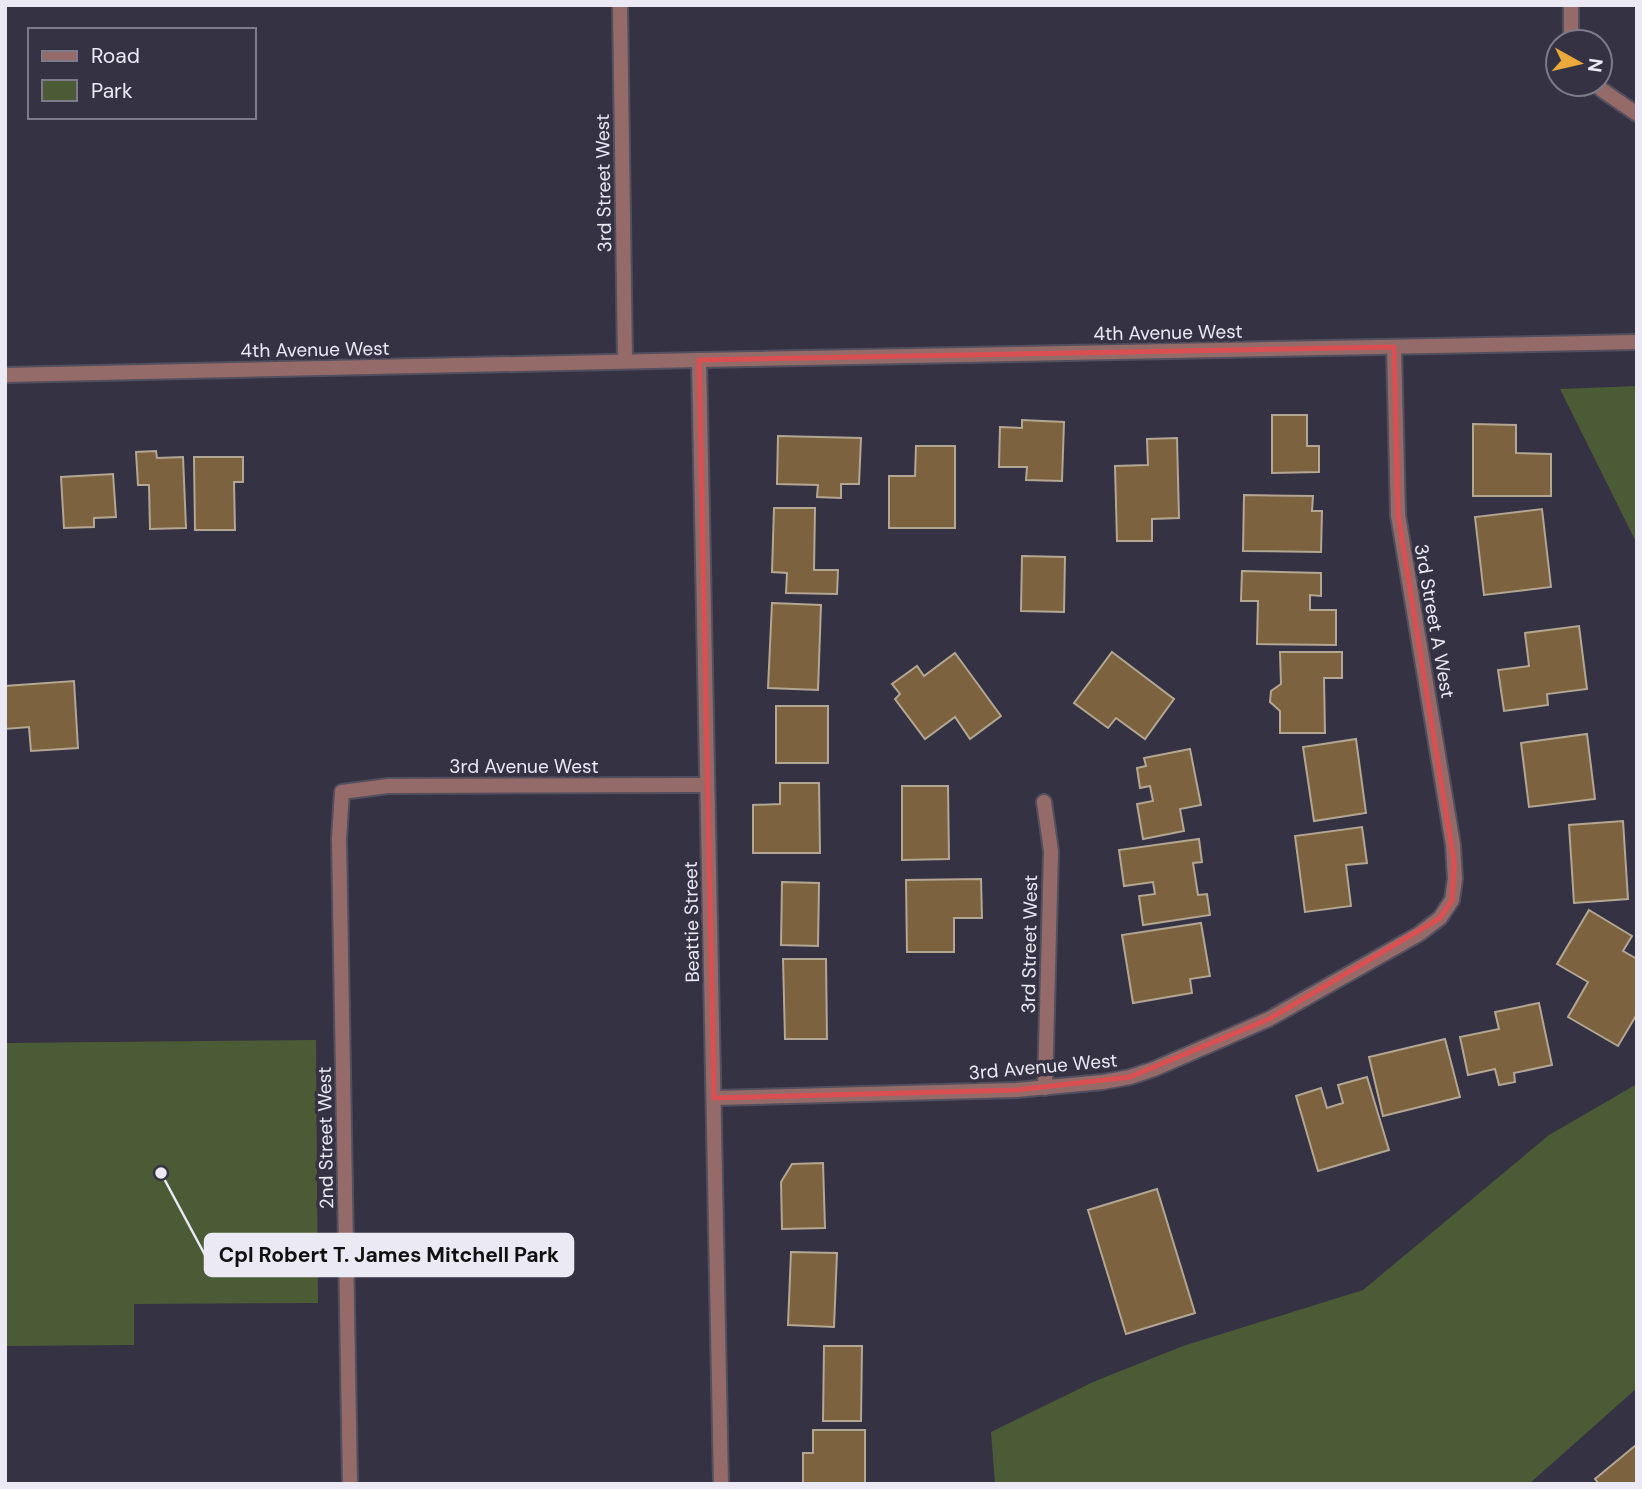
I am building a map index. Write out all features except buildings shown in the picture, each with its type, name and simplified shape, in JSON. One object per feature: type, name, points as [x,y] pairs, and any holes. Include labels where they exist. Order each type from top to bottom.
[{"type":"street","name":"3rd Street West","points":[[620,5],[625,361]]},
{"type":"street","points":[[1571,5],[1571,28]]},
{"type":"street","points":[[1614,98],[1637,114]]},
{"type":"street","name":"4th Avenue West","points":[[5,375],[1637,342]]},
{"type":"street","name":"3rd Street A West","points":[[1394,347],[1398,515],[1453,845],[1455,879],[1452,900]]},
{"type":"street","name":"Beattie Street","points":[[699,360],[721,1484]]},
{"type":"street","name":"3rd Avenue West","points":[[342,792],[388,786],[707,785]]},
{"type":"street","name":"2nd Street West","points":[[342,792],[339,838],[351,1484]]},
{"type":"street","name":"3rd Street West","points":[[1044,802],[1051,852],[1045,1088]]},
{"type":"street","name":"3rd Avenue West","points":[[714,1098],[1045,1088],[1130,1077],[1269,1019],[1407,942],[1440,918],[1452,900]]},
{"type":"highlighted area","points":[[1394,347],[1398,515],[1454,862],[1452,900],[1440,918],[1269,1019],[1130,1077],[1016,1090],[714,1098],[699,360]]},
{"type":"green space","points":[[1637,386],[1637,544],[1560,389]]},
{"type":"green space","points":[[316,1040],[318,1303],[134,1304],[134,1345],[5,1346],[5,1043]]},
{"type":"green space","points":[[1637,1084],[1637,1388],[1529,1484],[995,1484],[991,1432],[1093,1382],[1183,1346],[1363,1290],[1549,1135]]},
{"type":"place","name":"Cpl Robert T. James Mitchell Park","points":[[161,1173]]}]
